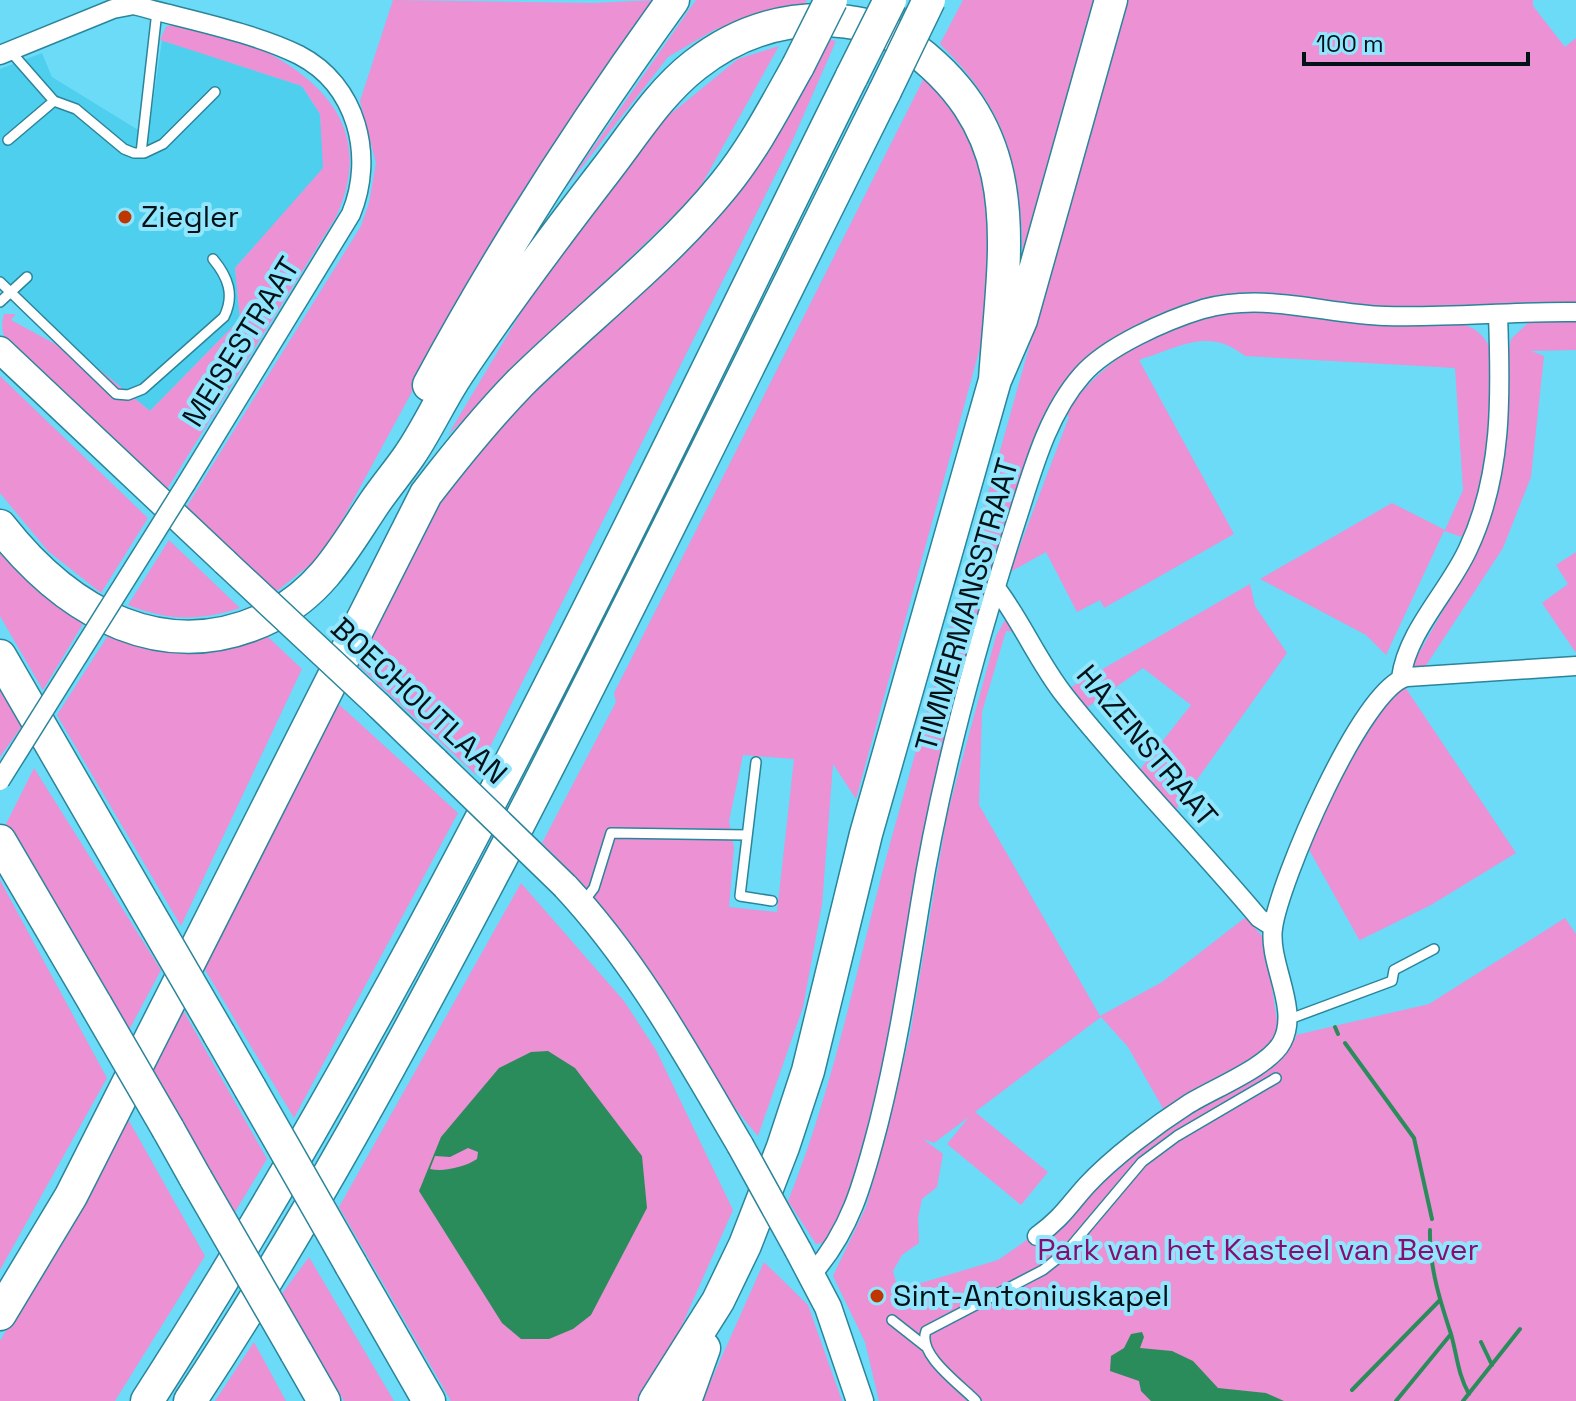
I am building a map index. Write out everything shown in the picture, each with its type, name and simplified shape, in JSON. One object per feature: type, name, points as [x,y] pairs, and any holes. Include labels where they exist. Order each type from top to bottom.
[{"type":"highway","points":[[374,504],[416,410],[473,303],[601,100],[673,0]]},
{"type":"highway","points":[[0,1314],[71,1196],[426,494],[473,434],[521,382],[652,264],[726,182],[762,131],[831,0]]},
{"type":"highway","points":[[147,1401],[312,1132],[460,861],[890,0]]},
{"type":"highway","points":[[190,1401],[335,1164],[406,1039],[587,691],[929,0]]},
{"type":"highway","points":[[655,1401],[718,1301],[745,1245],[808,1071],[866,834],[995,380],[1021,320],[1111,0]]},
{"type":"highway","points":[[0,526],[39,571],[85,606],[139,631],[195,637],[249,626],[298,600],[337,562],[410,454],[457,374],[584,198],[671,87],[730,41],[799,20],[842,20],[885,29],[939,67],[966,97],[995,160],[1003,196],[1005,234],[995,380]]},
{"type":"highway","points":[[239,862],[257,805],[395,501],[410,454]]},
{"type":"highway","points":[[0,656],[429,1401]]},
{"type":"highway","points":[[0,841],[324,1401]]},
{"type":"highway","points":[[685,1401],[718,1301]]},
{"type":"main road","name":"BOECHOUTLAAN","points":[[0,350],[378,705],[573,895],[664,1016],[812,1274]]},
{"type":"main road","points":[[812,1274],[849,1363],[860,1401]]},
{"type":"street","name":"MEISESTRAAT","points":[[0,781],[346,224],[360,186],[363,153],[357,126],[345,99],[331,80],[301,56],[133,2]]},
{"type":"street","points":[[6,53],[133,2]]},
{"type":"street","name":"TIMMERMANSSTRAAT","points":[[812,1274],[845,1231],[864,1180],[901,1033],[930,847],[996,588],[1028,485],[1060,404],[1090,367],[1129,342],[1189,314],[1235,303],[1296,304],[1379,316],[1576,312]]},
{"type":"street","points":[[1401,678],[1403,665],[1424,622],[1468,550],[1491,482],[1499,419],[1498,315]]},
{"type":"street","name":"HAZENSTRAAT","points":[[996,588],[1020,620],[1051,676],[1081,716],[1259,918],[1273,927]]},
{"type":"street","points":[[1037,1236],[1063,1217],[1088,1184],[1170,1116],[1270,1056],[1281,1043],[1287,1020],[1273,927],[1301,838],[1369,711],[1389,686],[1401,678],[1576,666]]},
{"type":"lane","points":[[141,153],[157,11]]},
{"type":"lane","points":[[6,53],[54,101],[76,109],[124,149],[141,153],[163,144],[215,92]]},
{"type":"lane","points":[[8,140],[54,101]]},
{"type":"lane","points":[[0,282],[116,394],[128,395],[143,389],[224,317],[230,302],[229,285],[213,259]]},
{"type":"lane","points":[[0,302],[27,277]]},
{"type":"lane","points":[[756,762],[740,896],[772,901]]},
{"type":"lane","points":[[573,895],[594,888],[611,833],[747,835]]},
{"type":"lane","points":[[1287,1020],[1392,981],[1394,970],[1434,949]]},
{"type":"lane","points":[[925,1346],[926,1331],[1022,1282],[1067,1251],[1142,1162],[1177,1136],[1276,1078]]},
{"type":"lane","points":[[892,1320],[925,1346],[976,1401]]},
{"type":"shaded area","points":[[162,40],[302,86],[320,114],[324,168],[235,268],[240,319],[150,411],[21,306],[0,283],[0,69],[42,53],[52,77],[148,136]]},
{"type":"shaded area","points":[[548,1051],[575,1068],[642,1156],[647,1208],[591,1315],[573,1329],[549,1339],[521,1339],[502,1323],[419,1191],[441,1137],[499,1068],[531,1052]],"holes":[[[468,1148],[478,1152],[477,1159],[467,1164],[448,1169],[430,1169],[435,1156],[450,1157]]]},
{"type":"shaded area","points":[[1142,1332],[1144,1337],[1140,1348],[1172,1351],[1193,1361],[1218,1388],[1266,1393],[1284,1401],[1151,1401],[1141,1391],[1139,1381],[1110,1371],[1111,1356],[1124,1348],[1131,1334]]},
{"type":"green space","points":[[393,0],[593,3],[656,0],[462,300],[333,537],[311,564],[277,591],[184,511],[361,226],[369,203],[376,163],[360,101]]},
{"type":"green space","points":[[696,0],[807,0],[804,5],[716,29],[668,57],[560,195]]},
{"type":"green space","points":[[963,0],[1100,0],[1023,276],[1020,208],[1009,150],[999,123],[984,97],[940,44]]},
{"type":"green space","points":[[1128,0],[1533,0],[1533,6],[1565,47],[1576,38],[1576,306],[1413,310],[1238,297],[1086,362],[995,563],[882,1078],[842,1222],[824,1243],[816,1244],[788,1201],[806,1154],[835,1058],[898,815]]},
{"type":"green space","points":[[171,25],[251,45],[286,63],[307,79],[339,116],[347,138],[350,162],[346,188],[336,217],[164,494],[10,349],[2,324],[4,314],[16,314],[11,320],[94,365],[150,411],[240,319],[235,268],[323,168],[320,114],[302,86],[160,40],[166,27]]},
{"type":"green space","points":[[827,39],[836,41],[791,144],[476,775],[354,661],[429,511]]},
{"type":"green space","points":[[779,46],[697,193],[448,435],[547,269],[651,130],[738,59]]},
{"type":"green space","points":[[926,74],[962,119],[985,179],[992,239],[983,337],[856,799],[833,764],[822,905],[803,1007],[758,1136],[720,1087],[622,937],[576,879],[542,843],[616,702],[614,693]],"holes":[[[743,755],[794,759],[777,912],[729,907],[734,848],[729,821]]]},
{"type":"green space","points":[[1238,309],[1456,323],[1478,332],[1492,353],[1488,447],[1465,538],[1444,531],[1386,655],[1366,635],[1260,579],[1392,503],[1445,530],[1463,490],[1455,368],[1245,356],[1232,347],[1206,341],[1181,345],[1139,360],[1234,534],[1104,608],[1100,600],[1077,612],[1046,552],[1010,572],[1069,417],[1066,412],[1083,391],[1121,356],[1164,331]]},
{"type":"green space","points":[[1576,318],[1576,350],[1531,351],[1544,356],[1531,477],[1503,548],[1423,670],[1417,672],[1411,667],[1473,558],[1511,339],[1529,322]]},
{"type":"green space","points":[[0,376],[148,518],[101,593],[48,551],[0,493]]},
{"type":"green space","points":[[169,540],[240,608],[184,617],[157,614],[128,605]]},
{"type":"green space","points":[[0,546],[84,622],[43,690],[0,616]]},
{"type":"green space","points":[[1576,552],[1576,653],[1542,603],[1568,584],[1556,565]]},
{"type":"green space","points":[[1250,584],[1255,606],[1287,653],[1172,815],[1138,772],[1191,705],[1143,668],[1085,709],[1068,689]]},
{"type":"green space","name":"Park van het Kasteel van Bever","points":[[1005,620],[1019,632],[1006,631],[982,712],[979,805],[1100,1016],[1162,982],[1246,917],[1265,940],[1279,1035],[1293,1035],[1296,1040],[1296,1035],[1429,1004],[1565,918],[1576,934],[1576,1401],[879,1401],[865,1342],[833,1276],[866,1207],[877,1166],[910,1035],[947,815],[996,636]],"holes":[[[1101,1017],[1128,1047],[1165,1112],[1077,1188],[1024,1242],[998,1260],[898,1290],[893,1271],[902,1255],[919,1243],[918,1218],[922,1199],[937,1187],[943,1154],[923,1139],[934,1143],[969,1117],[947,1144],[1021,1205],[1048,1172],[975,1112]]]},
{"type":"green space","points":[[109,634],[266,635],[302,669],[181,926],[57,715]]},
{"type":"green space","points":[[0,682],[24,723],[0,757]]},
{"type":"green space","points":[[1403,684],[1516,853],[1431,905],[1360,940],[1361,943],[1307,846],[1361,741]]},
{"type":"green space","points":[[332,698],[458,813],[294,1118],[204,968]]},
{"type":"green space","points":[[34,768],[161,970],[128,1032],[5,826]]},
{"type":"green space","points":[[0,880],[107,1078],[0,1270]]},
{"type":"green space","points":[[521,883],[624,1001],[656,1050],[733,1210],[671,1350],[641,1401],[451,1401],[339,1207]]},
{"type":"green space","points":[[183,1010],[267,1159],[235,1212],[152,1070]]},
{"type":"green space","points":[[128,1119],[205,1256],[115,1401],[0,1401],[0,1341]]},
{"type":"green space","points":[[309,1257],[394,1401],[344,1401],[281,1295]]},
{"type":"green space","points":[[764,1262],[808,1305],[842,1401],[702,1401]]},
{"type":"green space","points":[[254,1342],[286,1401],[215,1401]]},
{"type":"waterway","points":[[1335,1027],[1338,1034]]},
{"type":"waterway","points":[[1345,1043],[1414,1138],[1432,1219]]},
{"type":"waterway","points":[[1430,1230],[1436,1283],[1469,1394]]},
{"type":"waterway","points":[[1352,1390],[1440,1300]]},
{"type":"waterway","points":[[1463,1401],[1520,1329]]},
{"type":"waterway","points":[[1396,1401],[1451,1334]]},
{"type":"waterway","points":[[1481,1342],[1492,1365]]},
{"type":"place","name":"Ziegler","points":[[125,217]]},
{"type":"place","name":"Sint-Antoniuskapel","points":[[877,1296]]}]
